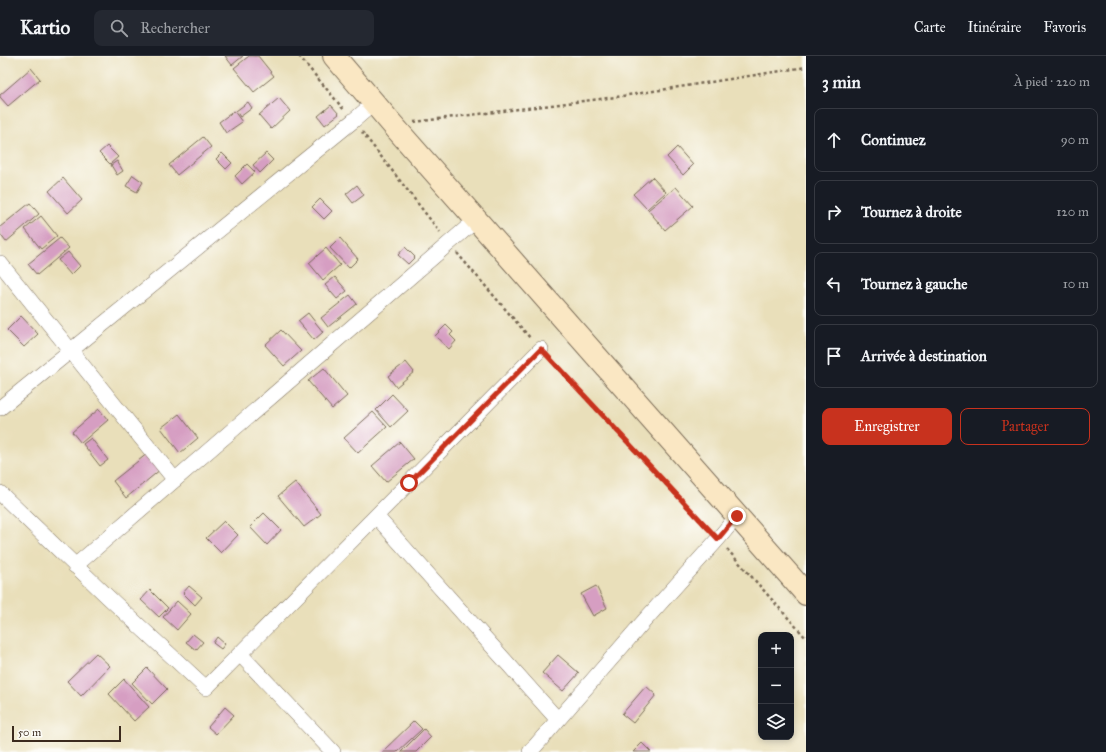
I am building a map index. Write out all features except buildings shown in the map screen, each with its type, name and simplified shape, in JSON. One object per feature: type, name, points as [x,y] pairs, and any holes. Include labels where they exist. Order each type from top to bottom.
[{"type":"main road","points":[[334,56],[476,220],[806,594]]},
{"type":"street","points":[[0,408],[374,103]]},
{"type":"street","points":[[75,566],[476,220]]},
{"type":"street","points":[[0,263],[175,480]]},
{"type":"street","points":[[0,493],[75,566],[206,688],[541,349]]},
{"type":"street","points":[[376,516],[558,720]]},
{"type":"street","points":[[530,752],[737,516]]},
{"type":"street","points":[[240,654],[333,752]]},
{"type":"path","points":[[299,56],[353,121],[449,244],[541,349],[718,539],[806,638]]},
{"type":"path","points":[[392,124],[616,97],[806,67]]},
{"type":"route","points":[[409,483],[541,349],[718,539],[737,516]]}]
